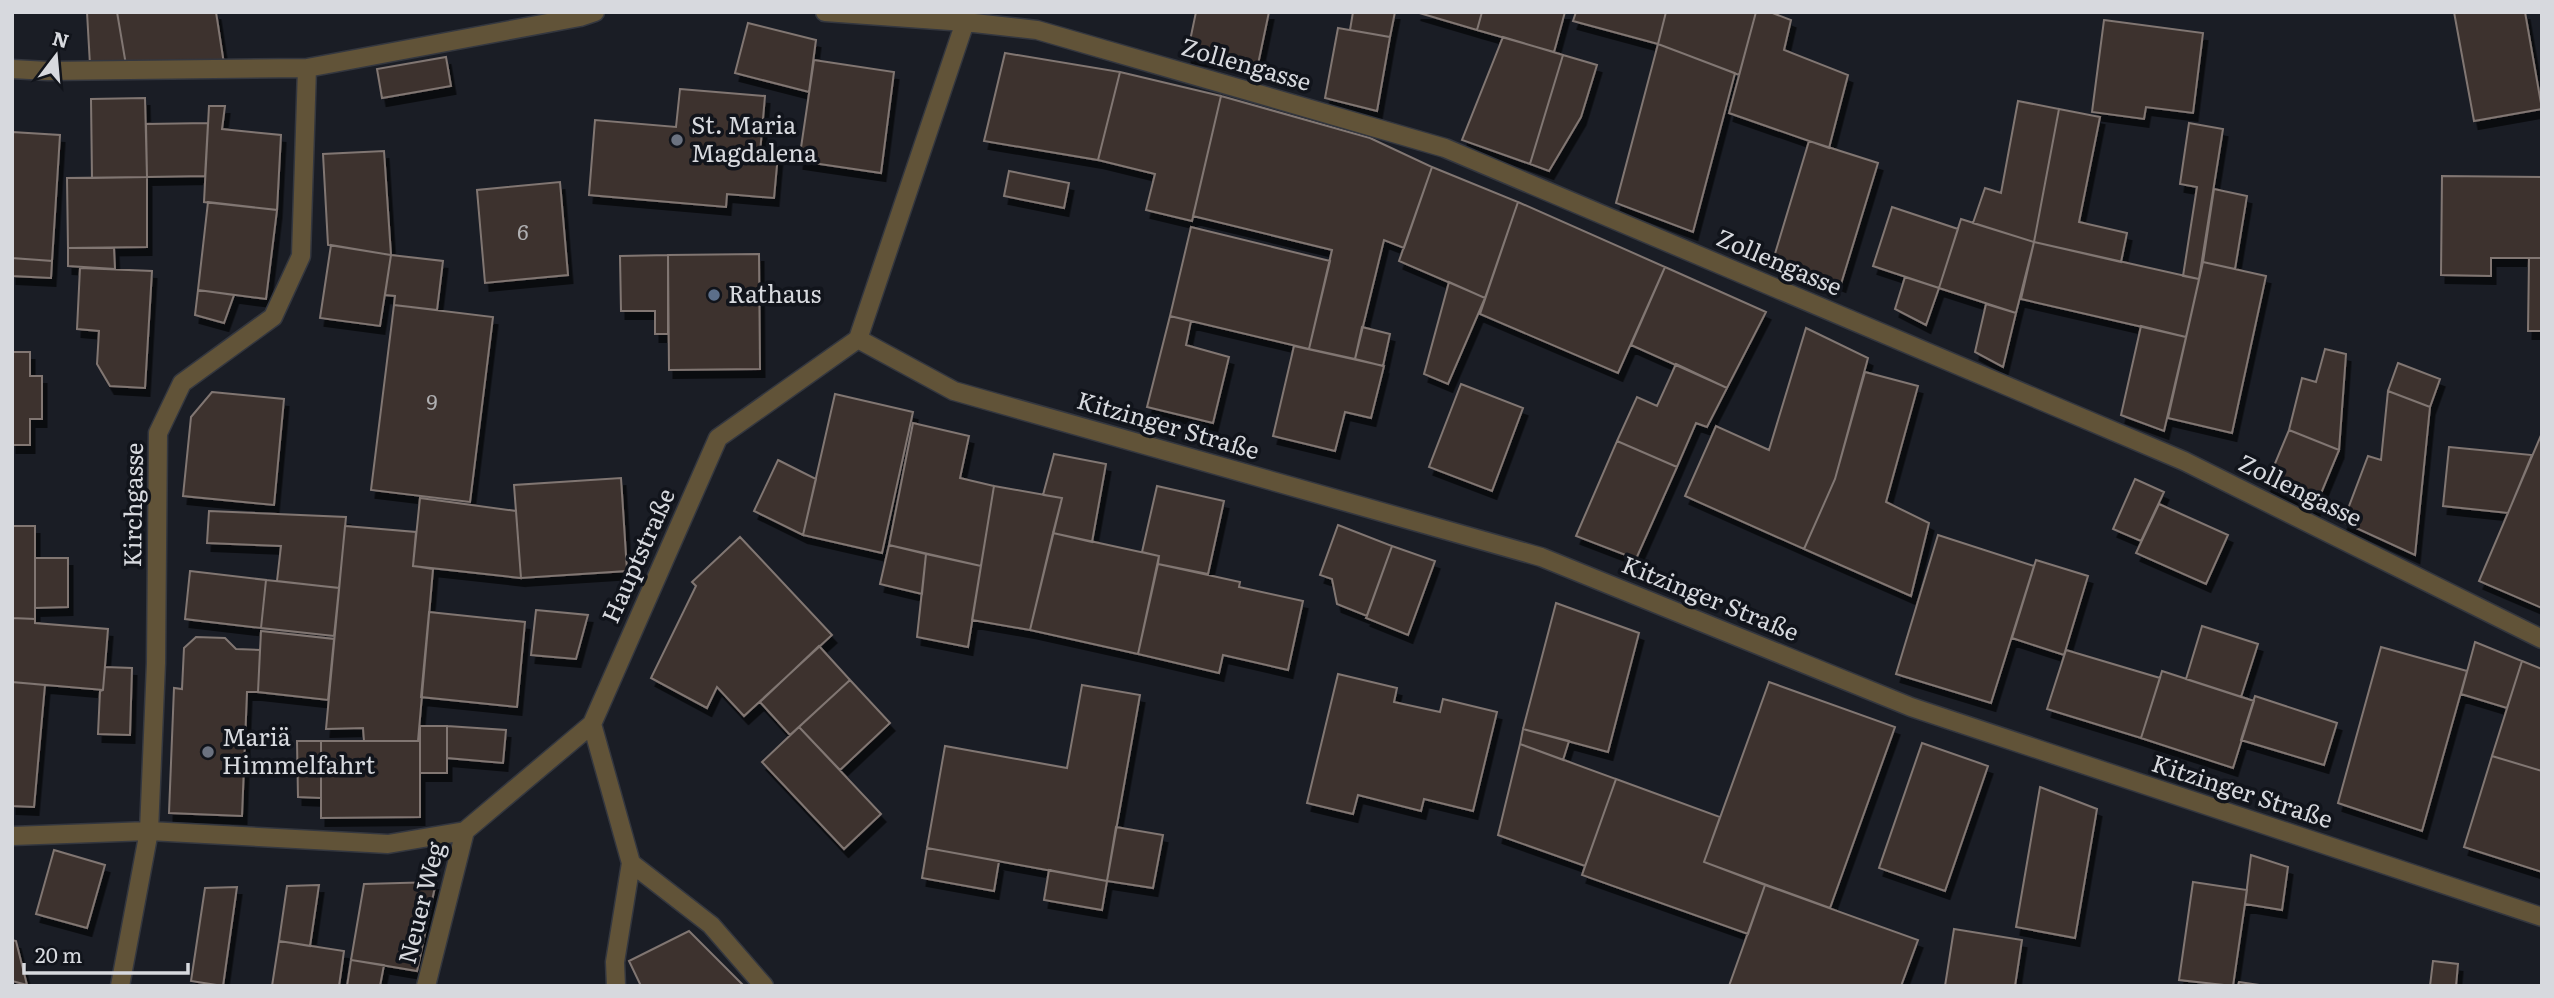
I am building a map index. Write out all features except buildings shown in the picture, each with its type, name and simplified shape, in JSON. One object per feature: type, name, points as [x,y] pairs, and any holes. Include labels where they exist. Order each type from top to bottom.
[{"type":"street","points":[[12,69],[48,71],[307,68],[595,12]]},
{"type":"street","points":[[825,12],[966,17],[858,339]]},
{"type":"street","name":"Zollengasse","points":[[966,17],[1037,30],[1445,149],[2184,461],[2542,639]]},
{"type":"street","name":"Kirchgasse","points":[[120,986],[149,831],[156,663],[158,433],[182,383],[273,317],[301,256],[307,68]]},
{"type":"street","name":"Hauptstraße","points":[[465,831],[592,724],[718,438],[858,339]]},
{"type":"street","name":"Kitzinger Straße","points":[[858,339],[954,391],[1541,557],[1911,708],[2542,917]]},
{"type":"street","points":[[592,724],[631,863],[615,962],[616,986]]},
{"type":"street","points":[[12,836],[149,831],[388,844],[465,831]]},
{"type":"street","name":"Neuer Weg","points":[[426,986],[465,831]]},
{"type":"street","points":[[631,863],[710,925],[764,986]]},
{"type":"place","name":"St. Maria Magdalena","points":[[677,140]]},
{"type":"place","name":"Rathaus","points":[[714,295]]},
{"type":"place","name":"Mariä Himmelfahrt","points":[[208,752]]}]
